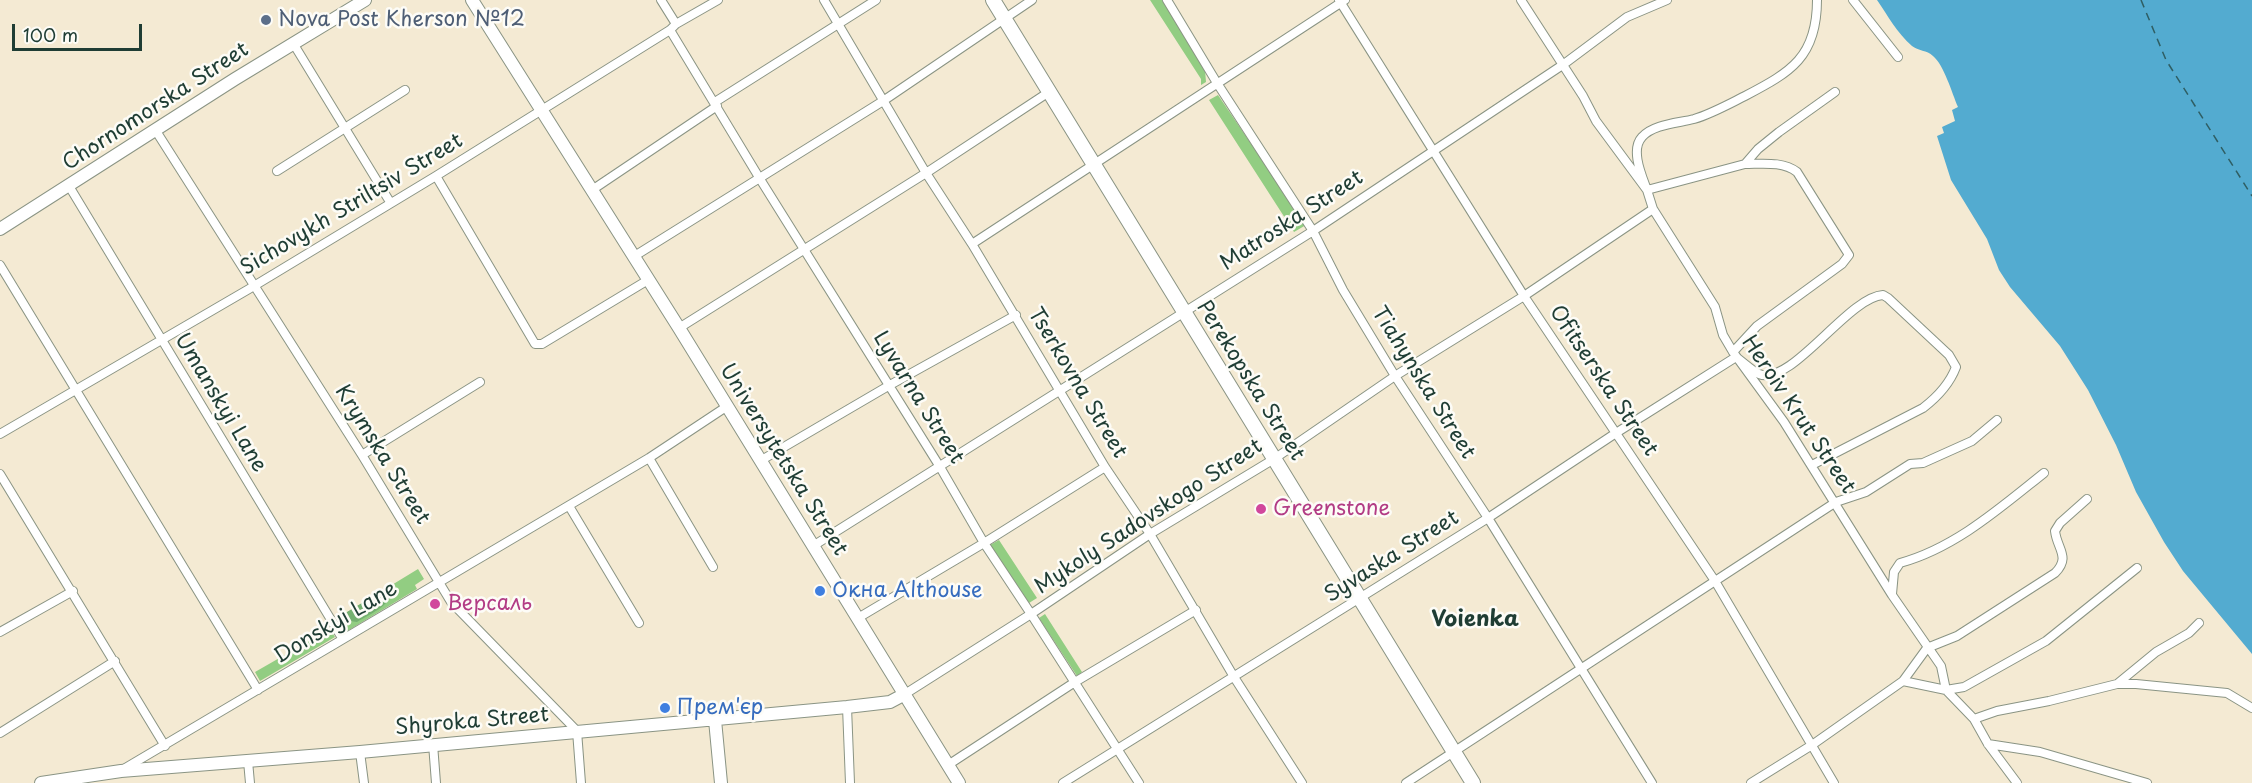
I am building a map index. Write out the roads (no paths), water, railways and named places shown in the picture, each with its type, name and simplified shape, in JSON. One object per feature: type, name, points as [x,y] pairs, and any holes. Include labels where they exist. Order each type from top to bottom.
[{"type":"main road","name":"Perekopska Street","points":[[993,0],[1473,783]]},
{"type":"street","name":"Chornomorska Street","points":[[0,229],[293,43],[365,0]]},
{"type":"street","name":"Universytetska Street","points":[[471,0],[679,328],[959,783]]},
{"type":"street","name":"Lyvarna Street","points":[[662,0],[673,27],[760,179],[890,386],[984,543],[1138,783]]},
{"type":"street","name":"Sichovykh Striltsiv Street","points":[[0,434],[436,176],[718,0]]},
{"type":"street","name":"Tserkovna Street","points":[[824,0],[926,173],[1016,315],[1105,467],[1150,534],[1234,677],[1302,783]]},
{"type":"street","points":[[592,190],[716,104],[876,0]]},
{"type":"street","points":[[633,257],[883,101],[1032,0]]},
{"type":"street","name":"Tiahynska Street","points":[[1167,0],[1217,83],[1313,231],[1343,290],[1395,376],[1488,518],[1652,783]]},
{"type":"street","name":"Heroiv Krut Street","points":[[1521,0],[1564,64],[1596,121],[1647,190],[1653,209],[1715,307],[1723,334],[1734,354],[1784,422],[1892,595],[1941,666],[1946,690],[1974,719],[1988,744],[2017,783]]},
{"type":"street","name":"Matroska Street","points":[[813,546],[1313,231],[1564,64],[1627,17],[1667,0]]},
{"type":"street","points":[[1817,0],[1815,30],[1809,47],[1799,61],[1774,80],[1698,118],[1651,131],[1642,137],[1638,145],[1638,154],[1647,190],[1744,164],[1758,148],[1835,92]]},
{"type":"street","points":[[1853,0],[1898,57]]},
{"type":"street","points":[[972,244],[1342,1]]},
{"type":"street","name":"Ofitserska Street","points":[[1342,1],[1524,296],[1715,581],[1834,783]]},
{"type":"street","points":[[293,43],[390,202]]},
{"type":"street","points":[[277,171],[405,90]]},
{"type":"street","points":[[679,328],[926,173],[1049,92]]},
{"type":"street","name":"Krymska Street","points":[[156,131],[362,455],[451,602],[577,731]]},
{"type":"street","name":"Syvaska Street","points":[[1063,783],[1488,518],[1616,433],[1734,354],[1757,326],[1842,264],[1849,255],[1797,172],[1783,165],[1744,164]]},
{"type":"street","points":[[436,176],[535,344],[542,344],[648,280]]},
{"type":"street","name":"Umanskyi Lane","points":[[69,186],[342,638]]},
{"type":"street","name":"Mykoly Sadovskogo Street","points":[[905,694],[1031,614],[1150,534],[1274,459],[1395,376],[1524,296],[1653,209]]},
{"type":"street","points":[[0,265],[258,690]]},
{"type":"street","points":[[1734,354],[1760,374],[1771,375],[1796,362],[1839,323],[1871,299],[1883,295],[1954,361],[1956,367],[1954,374],[1933,400],[1923,408],[1812,465]]},
{"type":"street","points":[[760,461],[1016,315]]},
{"type":"street","points":[[362,455],[480,382]]},
{"type":"street","name":"Donskyi Lane","points":[[121,771],[649,458],[726,407]]},
{"type":"street","points":[[1406,783],[1836,502],[1866,492],[1910,464],[1923,463],[1972,441],[1997,420]]},
{"type":"street","points":[[649,458],[712,567]]},
{"type":"street","points":[[858,618],[1105,467]]},
{"type":"street","points":[[1892,595],[1894,572],[1900,563],[1914,559],[1968,532],[2044,473]]},
{"type":"street","points":[[0,474],[165,746]]},
{"type":"street","points":[[1751,783],[1812,745],[1903,681],[1927,648],[1957,636],[2055,573],[2061,567],[2063,560],[2055,531],[2087,499]]},
{"type":"street","points":[[569,506],[639,624]]},
{"type":"street","points":[[1903,681],[1946,690],[1964,687],[2046,641],[2137,568]]},
{"type":"street","points":[[0,632],[73,591]]},
{"type":"street","points":[[948,765],[1075,682],[1196,610]]},
{"type":"street","points":[[2117,684],[2143,662],[2189,633],[2199,623]]},
{"type":"street","points":[[0,733],[115,661]]},
{"type":"street","points":[[1974,719],[1997,711],[2117,684],[2227,693],[2252,708]]},
{"type":"street","name":"Shyroka Street","points":[[41,783],[92,779],[121,771],[360,752],[847,707],[890,702],[905,694]]},
{"type":"street","points":[[847,707],[850,783]]},
{"type":"street","points":[[714,720],[721,783]]},
{"type":"street","points":[[577,731],[581,783]]},
{"type":"street","points":[[433,744],[436,783]]},
{"type":"street","points":[[1988,744],[2040,752],[2147,783]]},
{"type":"street","points":[[360,752],[364,783]]},
{"type":"street","points":[[248,761],[250,783]]},
{"type":"water","points":[[1877,0],[2252,0],[2252,654],[2183,571],[2136,492],[2116,445],[2088,390],[2060,346],[2010,287],[1999,270],[1987,239],[1951,180],[1937,136],[1944,133],[1942,127],[1955,121],[1952,110],[1958,107],[1944,72],[1933,56],[1914,48],[1907,41]]},
{"type":"place","name":"Nova Post Kherson №12","points":[[266,20]]},
{"type":"place","name":"Greenstone","points":[[1261,509]]},
{"type":"place","name":"Окна Althouse","points":[[820,591]]},
{"type":"place","name":"Версаль","points":[[435,604]]},
{"type":"place","name":"Прем'єр","points":[[665,708]]},
{"type":"district","name":"Voienka","points":[[1475,620]]}]
